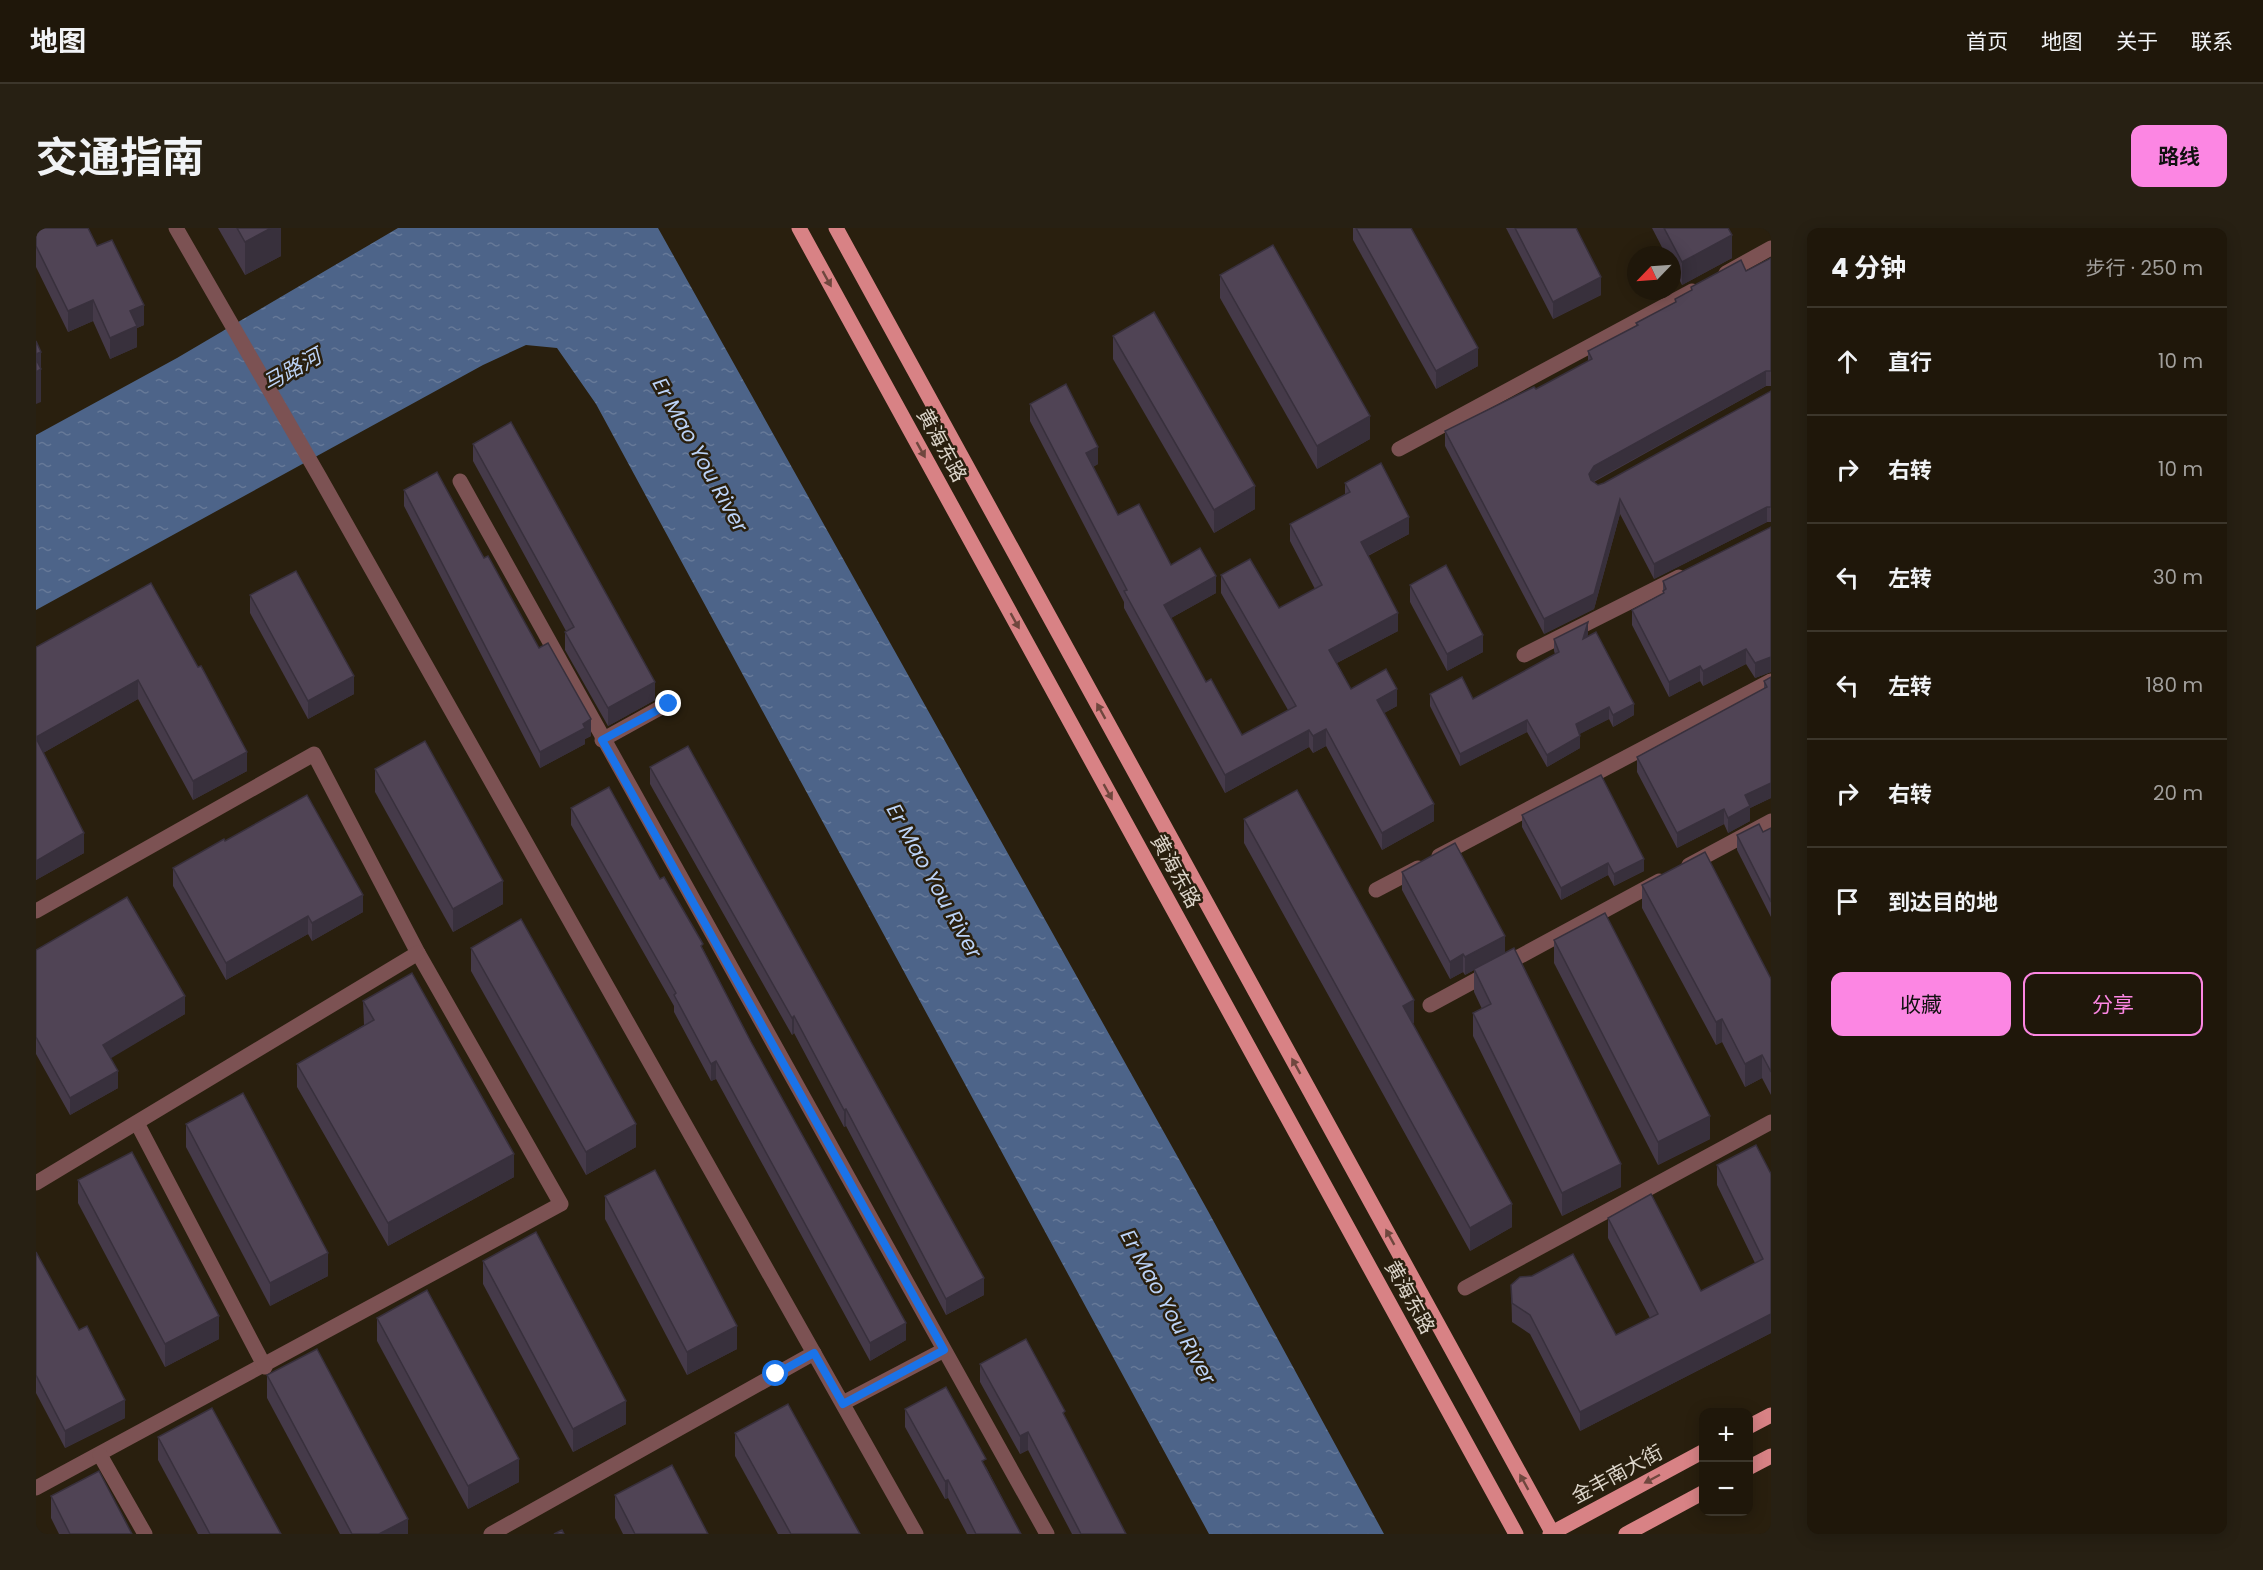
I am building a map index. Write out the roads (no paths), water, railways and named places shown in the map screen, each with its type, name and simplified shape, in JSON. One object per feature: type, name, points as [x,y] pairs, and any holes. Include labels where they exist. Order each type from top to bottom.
[{"type":"main road","name":"黄海东路","points":[[799,228],[1516,1534]]},
{"type":"main road","name":"黄海东路","points":[[836,228],[1552,1534]]},
{"type":"main road","points":[[1753,1425],[1771,1415]]},
{"type":"main road","name":"金丰南大街","points":[[1552,1534],[1699,1454]]},
{"type":"main road","points":[[1753,1466],[1771,1456]]},
{"type":"main road","points":[[1626,1534],[1699,1495]]},
{"type":"street","points":[[176,228],[319,476],[916,1534]]},
{"type":"street","points":[[1399,449],[1771,249]]},
{"type":"street","points":[[460,481],[602,740],[1047,1534]]},
{"type":"street","points":[[1524,655],[1689,572]]},
{"type":"street","points":[[1376,890],[1771,681]]},
{"type":"street","points":[[602,740],[669,704]]},
{"type":"street","points":[[36,911],[314,754],[418,953],[561,1204],[265,1367],[36,1488]]},
{"type":"street","points":[[1430,1005],[1771,821]]},
{"type":"street","points":[[36,1183],[418,953]]},
{"type":"street","points":[[1465,1288],[1771,1122]]},
{"type":"street","points":[[137,1123],[265,1367]]},
{"type":"street","points":[[843,1404],[944,1350]]},
{"type":"street","points":[[491,1534],[814,1353]]},
{"type":"street","points":[[100,1455],[145,1534]]},
{"type":"water","points":[[398,228],[658,228],[1208,1211],[1384,1534],[1209,1534],[596,404],[557,348],[526,345],[483,365],[36,610],[36,435],[177,358]]},
{"type":"water label","name":"马路河","points":[[292,370]]},
{"type":"water label","name":"Er Mao You River","points":[[700,455]]},
{"type":"water label","name":"Er Mao You River","points":[[934,881]]},
{"type":"water label","name":"Er Mao You River","points":[[1168,1307]]}]
